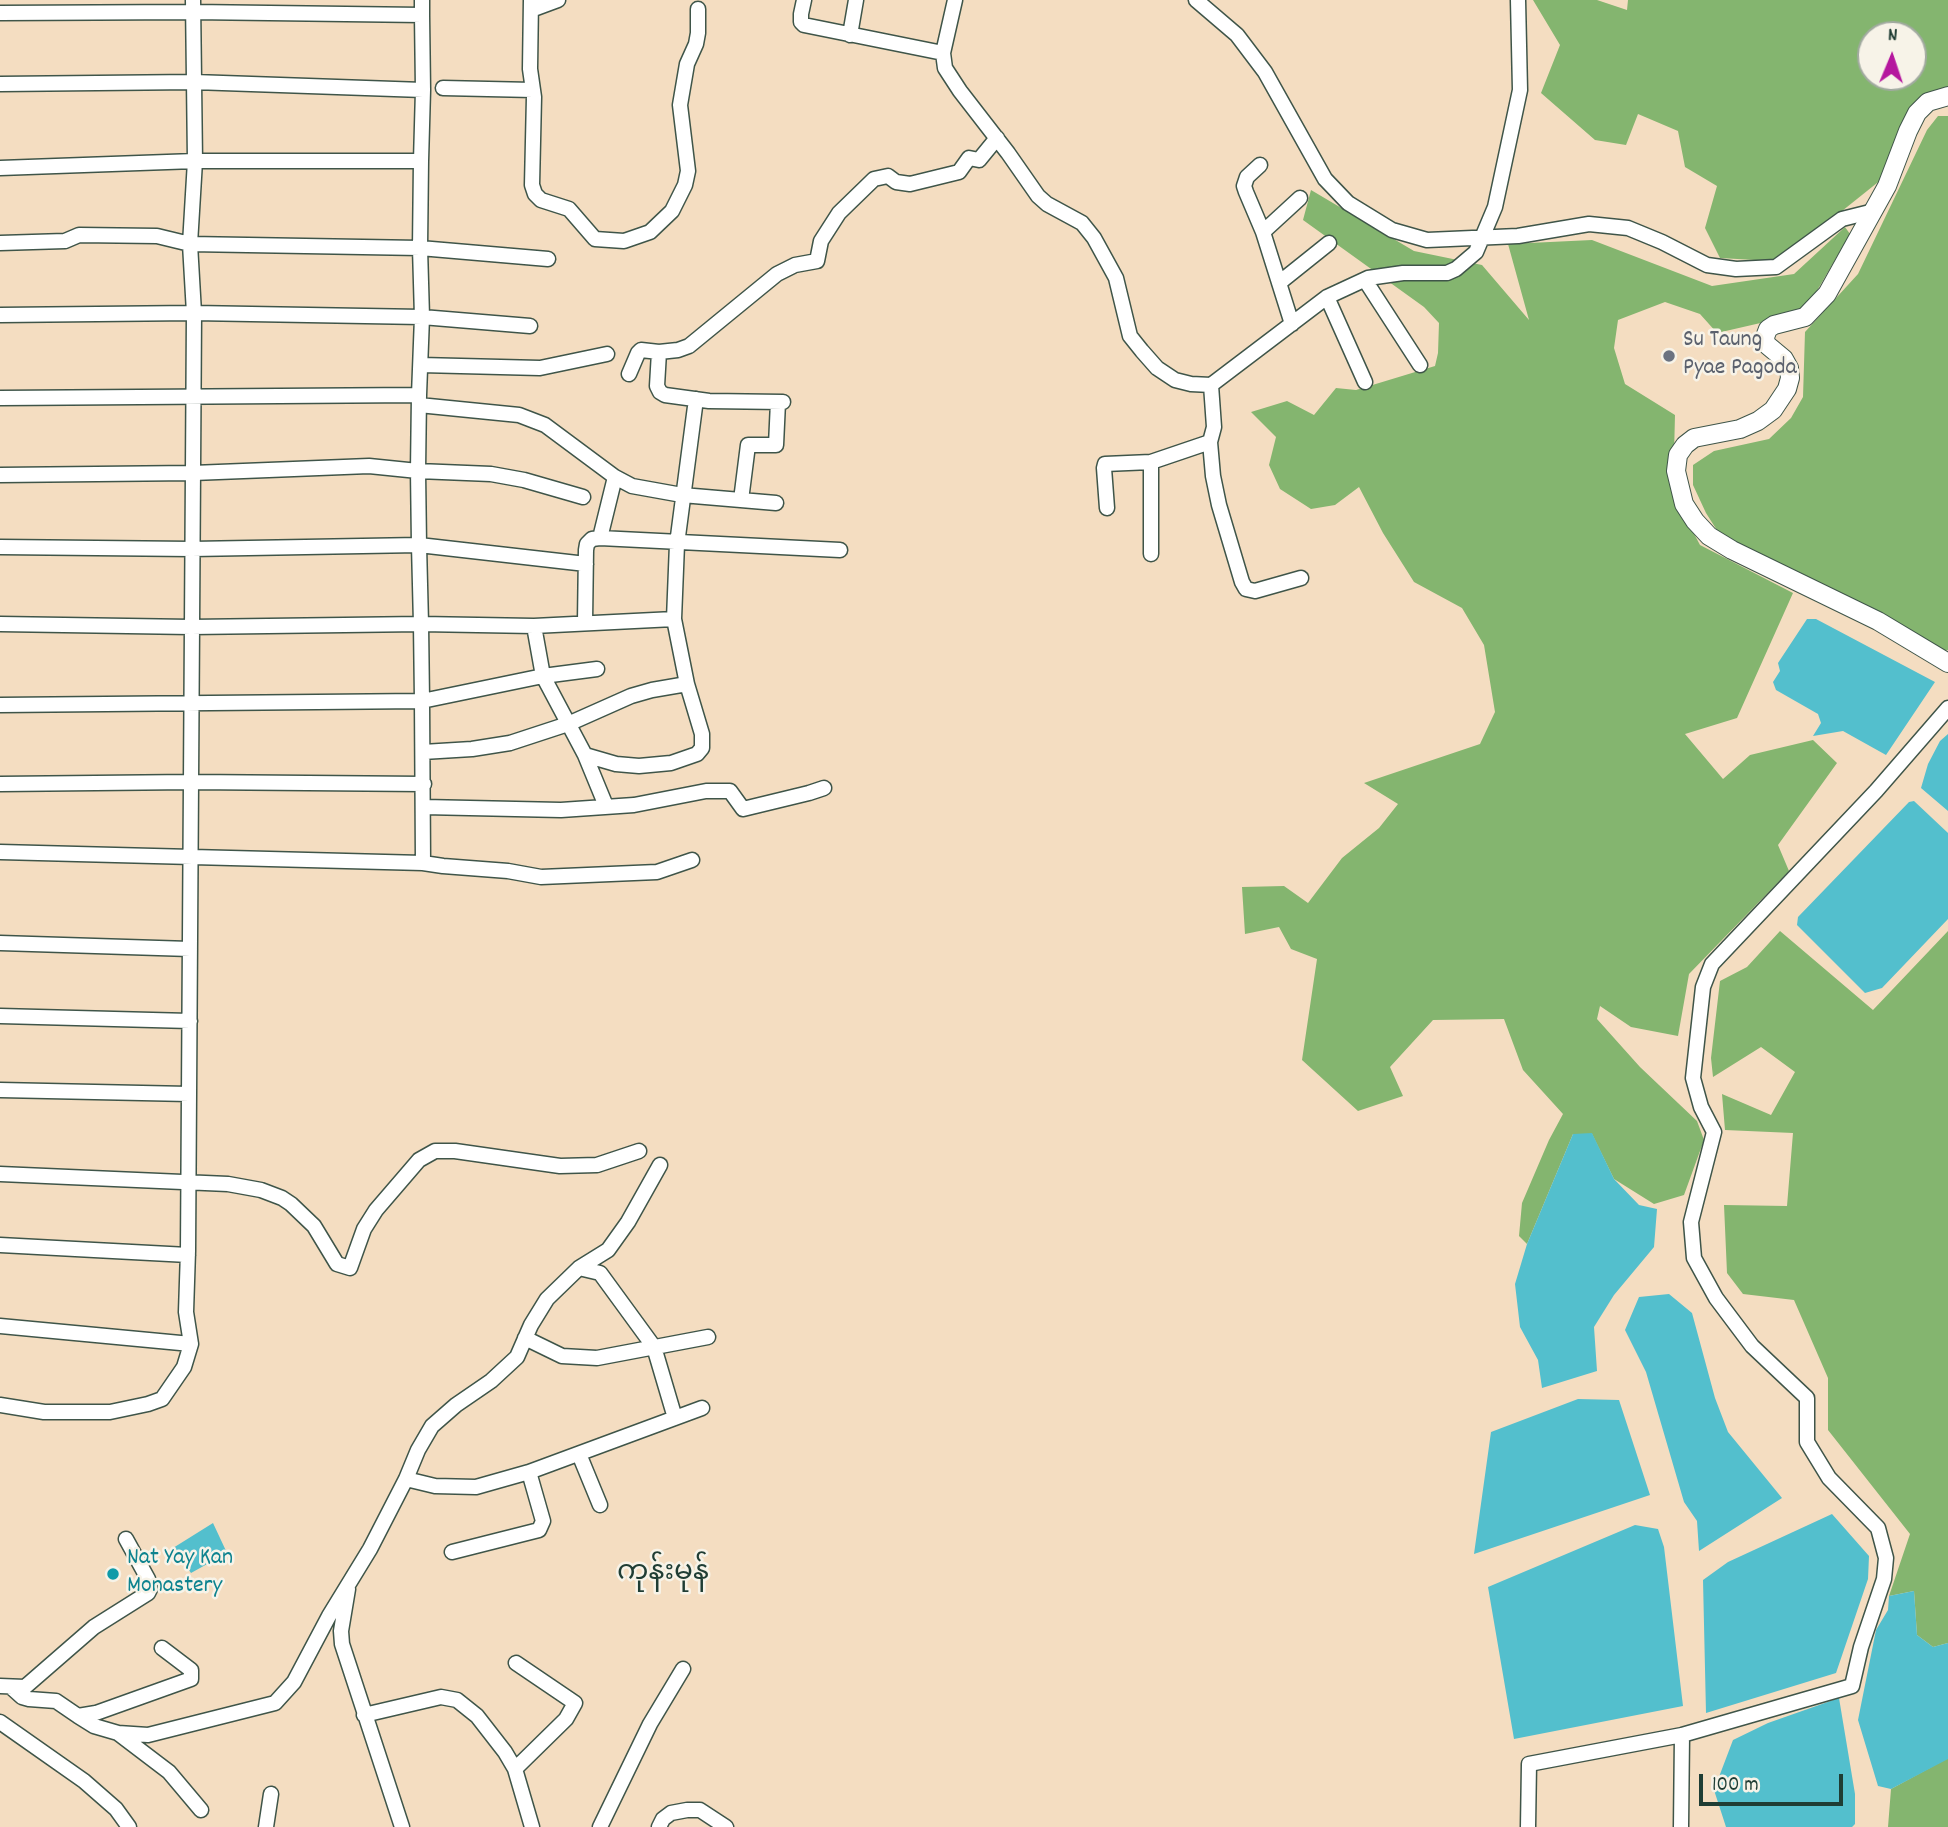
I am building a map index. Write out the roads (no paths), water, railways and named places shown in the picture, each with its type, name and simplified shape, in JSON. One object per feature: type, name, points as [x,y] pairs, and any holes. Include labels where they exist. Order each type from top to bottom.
[{"type":"main road","points":[[1948,96],[1928,102],[1917,113],[1887,187],[1827,294],[1805,317],[1768,329],[1766,344],[1784,359],[1790,378],[1787,389],[1773,410],[1740,429],[1694,438],[1678,455],[1676,471],[1684,504],[1709,536],[1732,550],[1878,621],[1948,663]]},
{"type":"street","points":[[422,0],[422,317],[418,471],[423,863]]},
{"type":"street","points":[[558,0],[531,5],[532,185],[541,200],[569,209],[595,239],[624,241],[650,232],[673,211],[685,185],[688,171],[680,105],[687,64],[696,44],[698,9]]},
{"type":"street","points":[[804,0],[801,14],[804,25],[943,53]]},
{"type":"street","points":[[850,35],[856,0]]},
{"type":"street","points":[[955,0],[943,53],[945,68],[1038,196],[1047,204],[1082,223],[1094,239],[1116,278],[1130,336],[1142,351],[1157,368],[1175,380],[1211,385],[1326,297],[1364,280],[1403,274],[1447,273],[1476,252],[1496,207],[1520,90],[1518,0]]},
{"type":"street","points":[[1196,0],[1237,35],[1265,72],[1325,178],[1348,203],[1392,230],[1427,240],[1517,236],[1589,224],[1629,228],[1707,265],[1737,269],[1776,267],[1842,219],[1874,211]]},
{"type":"street","points":[[0,13],[193,6],[422,15]]},
{"type":"street","points":[[0,1405],[44,1412],[110,1412],[148,1404],[162,1399],[184,1367],[191,1343],[186,1312],[194,313],[190,244],[195,161],[193,6]]},
{"type":"street","points":[[0,84],[194,82],[423,90]]},
{"type":"street","points":[[443,88],[533,90]]},
{"type":"street","points":[[629,374],[642,350],[659,352],[689,346],[777,274],[795,265],[817,261],[821,241],[839,213],[874,178],[888,176],[896,182],[910,184],[959,172],[969,158],[979,160],[997,138]]},
{"type":"street","points":[[0,168],[195,161],[421,161]]},
{"type":"street","points":[[1260,165],[1247,177],[1244,186],[1263,232],[1292,324]]},
{"type":"street","points":[[1263,232],[1300,198]]},
{"type":"street","points":[[0,243],[65,241],[79,235],[156,236],[190,244],[420,248],[548,260]]},
{"type":"street","points":[[1279,283],[1329,243]]},
{"type":"street","points":[[1364,280],[1420,365]]},
{"type":"street","points":[[1326,297],[1365,382]]},
{"type":"street","points":[[0,315],[194,313],[422,317],[530,327]]},
{"type":"street","points":[[659,352],[657,386],[660,392],[677,398],[781,402],[776,445],[748,445],[741,500]]},
{"type":"street","points":[[421,365],[540,368],[607,354]]},
{"type":"street","points":[[1211,385],[1214,427],[1210,442],[1213,476],[1219,505],[1246,589],[1255,591],[1301,579]]},
{"type":"street","points":[[0,398],[419,400],[519,415],[545,425],[615,477],[632,486],[682,495],[776,503]]},
{"type":"street","points":[[585,755],[616,764],[639,766],[671,763],[697,754],[703,742],[687,684],[674,619],[677,544],[696,399]]},
{"type":"street","points":[[1107,508],[1105,464],[1152,462],[1210,442]]},
{"type":"street","points":[[1151,554],[1152,462]]},
{"type":"street","points":[[0,475],[193,473],[369,466],[491,474],[524,480],[583,497]]},
{"type":"street","points":[[600,538],[615,477]]},
{"type":"street","points":[[585,622],[587,544],[592,540],[600,538],[677,544],[840,550]]},
{"type":"street","points":[[0,547],[192,549],[419,545],[586,564]]},
{"type":"street","points":[[0,624],[191,627],[421,624],[534,626],[674,619]]},
{"type":"street","points":[[534,626],[543,676],[585,755],[606,806]]},
{"type":"street","points":[[0,705],[422,701],[543,676],[597,669]]},
{"type":"street","points":[[423,752],[510,743],[568,724],[631,696],[687,684]]},
{"type":"street","points":[[1528,1827],[1529,1764],[1682,1735],[1852,1686],[1861,1647],[1884,1579],[1886,1558],[1878,1528],[1829,1478],[1807,1442],[1807,1398],[1752,1346],[1716,1298],[1694,1258],[1691,1222],[1714,1132],[1701,1107],[1693,1078],[1703,987],[1712,964],[1876,791],[1948,708]]},
{"type":"street","points":[[0,784],[424,784]]},
{"type":"street","points":[[424,807],[561,810],[654,802],[706,791],[730,791],[743,809],[824,788]]},
{"type":"street","points":[[0,852],[423,863],[541,877],[657,872],[692,860]]},
{"type":"street","points":[[0,943],[190,949]]},
{"type":"street","points":[[0,1016],[190,1021]]},
{"type":"street","points":[[0,1090],[189,1094]]},
{"type":"street","points":[[0,1174],[228,1184],[261,1190],[282,1198],[314,1226],[337,1264],[350,1268],[364,1229],[376,1210],[419,1160],[435,1151],[455,1151],[560,1166],[597,1165],[639,1152]]},
{"type":"street","points":[[6,1687],[29,1699],[56,1701],[94,1726],[118,1733],[148,1735],[275,1703],[294,1682],[370,1549],[432,1426],[456,1405],[491,1381],[517,1357],[547,1299],[579,1268],[608,1250],[628,1222],[660,1165]]},
{"type":"street","points":[[0,1245],[188,1255]]},
{"type":"street","points":[[579,1268],[600,1273],[654,1347],[675,1418]]},
{"type":"street","points":[[0,1326],[191,1343]]},
{"type":"street","points":[[525,1338],[562,1356],[597,1358],[708,1337]]},
{"type":"street","points":[[406,1479],[435,1486],[476,1486],[529,1472],[702,1408]]},
{"type":"street","points":[[579,1454],[600,1505]]},
{"type":"street","points":[[452,1552],[539,1530],[543,1521],[529,1472]]},
{"type":"street","points":[[6,1687],[25,1687],[94,1628],[148,1593],[148,1579],[125,1539]]},
{"type":"street","points":[[348,1584],[341,1631],[342,1644],[402,1827]]},
{"type":"street","points":[[78,1716],[96,1713],[191,1679],[191,1670],[162,1648]]},
{"type":"street","points":[[515,1769],[566,1718],[574,1709],[575,1703],[516,1663]]},
{"type":"street","points":[[600,1827],[650,1724],[683,1670]]},
{"type":"street","points":[[364,1714],[441,1697],[457,1700],[477,1716],[515,1769],[531,1827]]},
{"type":"street","points":[[0,1722],[84,1781],[116,1809],[129,1827]]},
{"type":"street","points":[[118,1733],[169,1773],[201,1810]]},
{"type":"street","points":[[1681,1827],[1682,1735]]},
{"type":"street","points":[[266,1827],[271,1794]]},
{"type":"street","points":[[659,1827],[663,1819],[671,1813],[687,1810],[700,1810],[726,1827]]},
{"type":"water","points":[[1807,619],[1816,619],[1935,682],[1886,755],[1843,731],[1813,736],[1821,723],[1818,714],[1776,690],[1773,682],[1780,671],[1778,663]]},
{"type":"water","points":[[1948,734],[1948,811],[1921,788],[1928,764],[1940,741]]},
{"type":"water","points":[[1914,801],[1948,833],[1948,919],[1882,988],[1865,993],[1797,925],[1798,917],[1909,802]]},
{"type":"water","points":[[1592,1133],[1614,1179],[1639,1205],[1657,1209],[1654,1247],[1614,1295],[1594,1327],[1597,1371],[1542,1388],[1538,1360],[1520,1327],[1515,1284],[1527,1244],[1573,1134]]},
{"type":"water","points":[[1669,1294],[1692,1313],[1715,1398],[1728,1432],[1782,1498],[1699,1551],[1697,1521],[1684,1502],[1646,1372],[1625,1330],[1639,1297]]},
{"type":"water","points":[[1578,1399],[1619,1400],[1650,1495],[1474,1554],[1491,1432]]},
{"type":"water","points":[[1832,1514],[1869,1556],[1868,1579],[1836,1673],[1706,1713],[1703,1580],[1728,1562]]},
{"type":"water","points":[[213,1523],[227,1553],[191,1573],[173,1548]]},
{"type":"water","points":[[1635,1525],[1658,1529],[1664,1547],[1683,1706],[1514,1739],[1488,1587]]},
{"type":"water","points":[[1914,1591],[1917,1635],[1933,1647],[1948,1643],[1948,1759],[1891,1789],[1878,1786],[1858,1720],[1876,1630],[1888,1610],[1889,1596]]},
{"type":"water","points":[[1839,1698],[1855,1794],[1855,1824],[1852,1827],[1726,1827],[1714,1790],[1733,1740],[1768,1723]]},
{"type":"place","name":"Su Taung Pyae Pagoda","points":[[1669,356]]},
{"type":"place","name":"Nat Yay Kan Monastery","points":[[113,1574]]},
{"type":"district","name":"ကုန်းမုန်","points":[[663,1575]]}]
